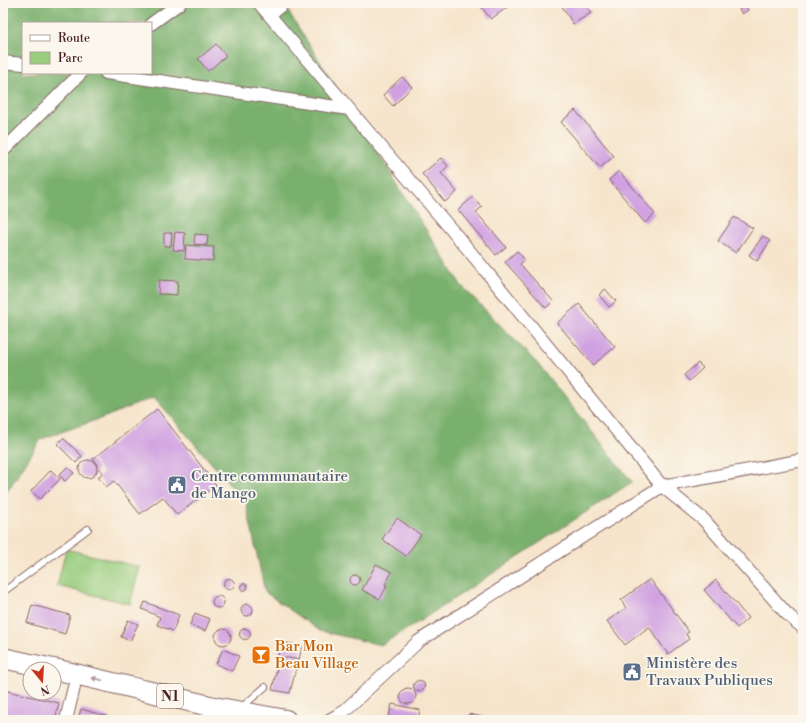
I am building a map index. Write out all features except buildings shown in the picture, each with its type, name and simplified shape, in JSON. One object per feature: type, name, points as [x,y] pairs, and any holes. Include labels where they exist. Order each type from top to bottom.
[{"type":"highway","name":"N1","points":[[3,658],[22,662]]},
{"type":"highway","name":"N1","points":[[62,671],[230,716]]},
{"type":"highway","points":[[3,672],[22,676]]},
{"type":"highway","name":"N1","points":[[62,685],[230,716],[286,720]]},
{"type":"street","points":[[152,23],[180,3]]},
{"type":"street","points":[[259,3],[467,248],[662,486],[704,520],[786,613],[803,628]]},
{"type":"street","points":[[269,15],[284,3]]},
{"type":"street","points":[[3,62],[22,64]]},
{"type":"street","points":[[3,151],[80,74]]},
{"type":"street","points":[[113,74],[349,109]]},
{"type":"street","points":[[329,720],[342,713],[419,641],[662,486],[803,460]]},
{"type":"street","points":[[66,720],[74,687]]},
{"type":"lane","points":[[3,592],[88,529]]},
{"type":"lane","points":[[230,716],[265,688]]},
{"type":"green space","points":[[3,3],[283,3],[461,285],[537,363],[632,482],[381,645],[320,631],[265,592],[246,503],[154,397],[105,417],[41,439],[3,498]]},
{"type":"green space","points":[[66,549],[140,567],[130,604],[57,586]]},
{"type":"place","name":"Centre communautaire de Mango","points":[[177,485]]},
{"type":"place","name":"Bar Mon Beau Village","points":[[261,655]]},
{"type":"place","name":"Ministère des Travaux Publiques","points":[[632,672]]}]
